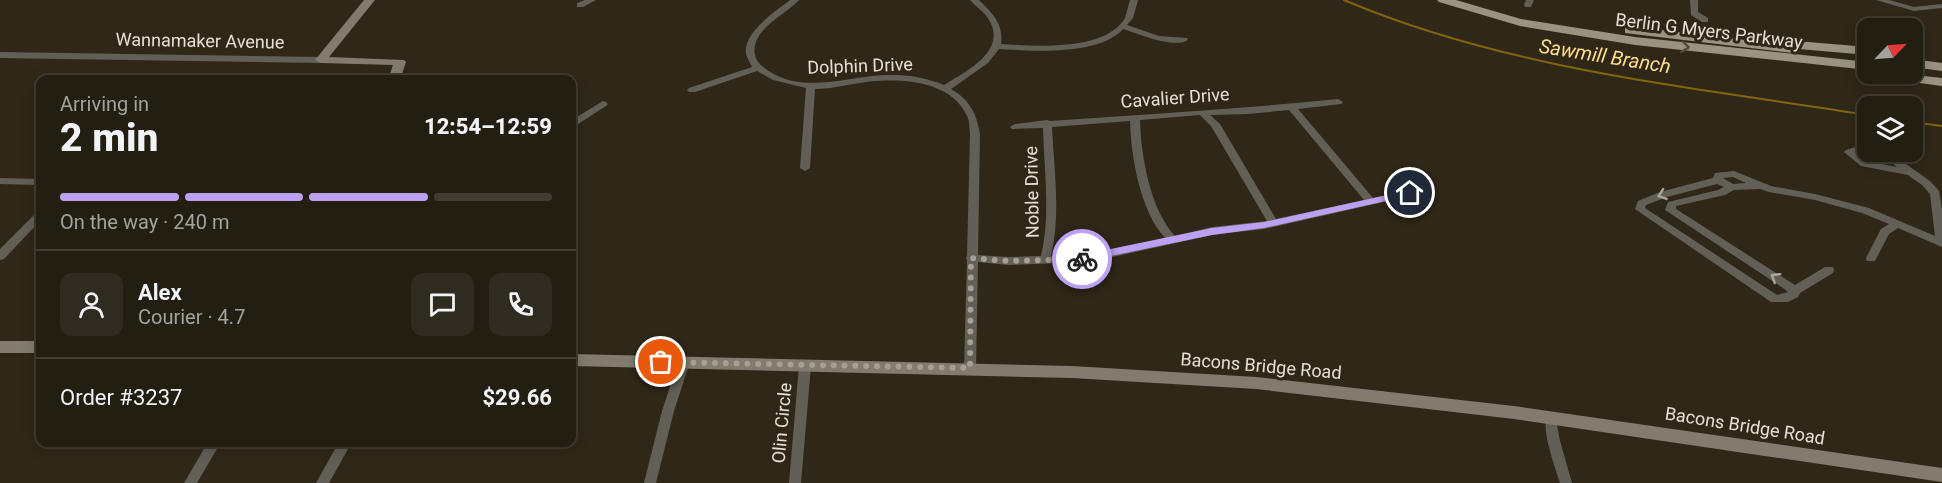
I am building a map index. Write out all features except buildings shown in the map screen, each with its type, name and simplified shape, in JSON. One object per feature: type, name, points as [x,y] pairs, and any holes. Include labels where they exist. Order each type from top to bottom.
[{"type":"main road","points":[[321,60],[370,0]]},
{"type":"main road","name":"Berlin G Myers Parkway","points":[[1443,0],[1520,22],[1635,41],[1857,65]]},
{"type":"main road","name":"Berlin G Myers Parkway","points":[[1472,0],[1521,13],[1621,29],[1857,57]]},
{"type":"main road","points":[[1686,36],[1857,50]]},
{"type":"main road","points":[[1923,56],[1942,58]]},
{"type":"main road","points":[[1768,57],[1857,69]]},
{"type":"main road","name":"Wannamaker Avenue","points":[[321,60],[400,62],[396,75]]},
{"type":"main road","points":[[1923,64],[1942,67]]},
{"type":"main road","points":[[1923,72],[1942,74]]},
{"type":"main road","points":[[1923,79],[1942,82]]},
{"type":"main road","points":[[0,347],[36,346]]},
{"type":"main road","name":"Bacons Bridge Road","points":[[576,360],[970,368],[1251,383],[1425,400],[1942,475]]},
{"type":"street","points":[[580,5],[592,0]]},
{"type":"street","points":[[692,90],[757,68],[750,56],[752,43],[757,33],[795,0]]},
{"type":"street","points":[[945,89],[987,58],[998,46],[998,31],[993,20],[974,0]]},
{"type":"street","points":[[998,46],[1046,50],[1068,48],[1100,39],[1129,19],[1134,0]]},
{"type":"street","points":[[1694,0],[1694,13],[1705,20]]},
{"type":"street","points":[[1880,0],[1914,9],[1942,6]]},
{"type":"street","points":[[1122,26],[1158,38],[1184,40]]},
{"type":"street","name":"Wannamaker Avenue","points":[[0,55],[321,60]]},
{"type":"street","name":"Dolphin Drive","points":[[757,68],[772,77],[811,86],[894,78],[921,80],[945,89],[963,102],[973,117],[975,134],[970,368]]},
{"type":"street","points":[[805,168],[811,86]]},
{"type":"street","name":"Cavalier Drive","points":[[1015,127],[1202,112],[1248,111],[1338,102]]},
{"type":"street","points":[[576,121],[603,104]]},
{"type":"street","points":[[1291,106],[1371,202]]},
{"type":"street","points":[[1202,112],[1215,124],[1273,223]]},
{"type":"street","points":[[1135,117],[1134,130],[1151,207],[1162,231],[1173,240]]},
{"type":"street","name":"Noble Drive","points":[[1045,260],[1050,238],[1051,208],[1047,123]]},
{"type":"street","points":[[1857,149],[1849,152],[1857,158]]},
{"type":"street","points":[[1862,162],[1912,172]]},
{"type":"street","points":[[1718,180],[1718,175],[1723,173],[1734,174],[1760,186],[1865,210],[1940,242],[1935,193],[1898,162]]},
{"type":"street","points":[[1732,187],[1718,180],[1664,194],[1640,206],[1642,211],[1775,299],[1788,298],[1794,294],[1794,291],[1829,270]]},
{"type":"street","points":[[0,181],[36,182]]},
{"type":"street","points":[[1760,186],[1732,187],[1669,206],[1672,212],[1794,291]]},
{"type":"street","points":[[971,258],[1008,261],[1090,258],[1173,240],[1273,223],[1410,193]]},
{"type":"street","points":[[0,256],[36,219]]},
{"type":"street","points":[[1871,258],[1886,232],[1896,224]]},
{"type":"street","points":[[1696,247],[1712,238]]},
{"type":"street","points":[[1717,261],[1733,251]]},
{"type":"street","points":[[650,483],[668,411],[684,362]]},
{"type":"street","name":"Olin Circle","points":[[795,483],[805,366]]},
{"type":"street","points":[[1551,418],[1551,432],[1566,483]]},
{"type":"street","points":[[190,483],[212,447]]},
{"type":"street","points":[[322,483],[343,447]]},
{"type":"waterway","name":"Sawmill Branch","points":[[1344,0],[1407,24],[1471,44],[1536,60],[1668,85],[1857,113]]},
{"type":"waterway","name":"Sawmill Branch","points":[[1923,123],[1942,126]]},
{"type":"way so far","points":[[661,362],[970,368],[971,258],[1008,261],[1082,259]]},
{"type":"route","points":[[1082,259],[1212,231],[1264,225],[1410,193]]}]
